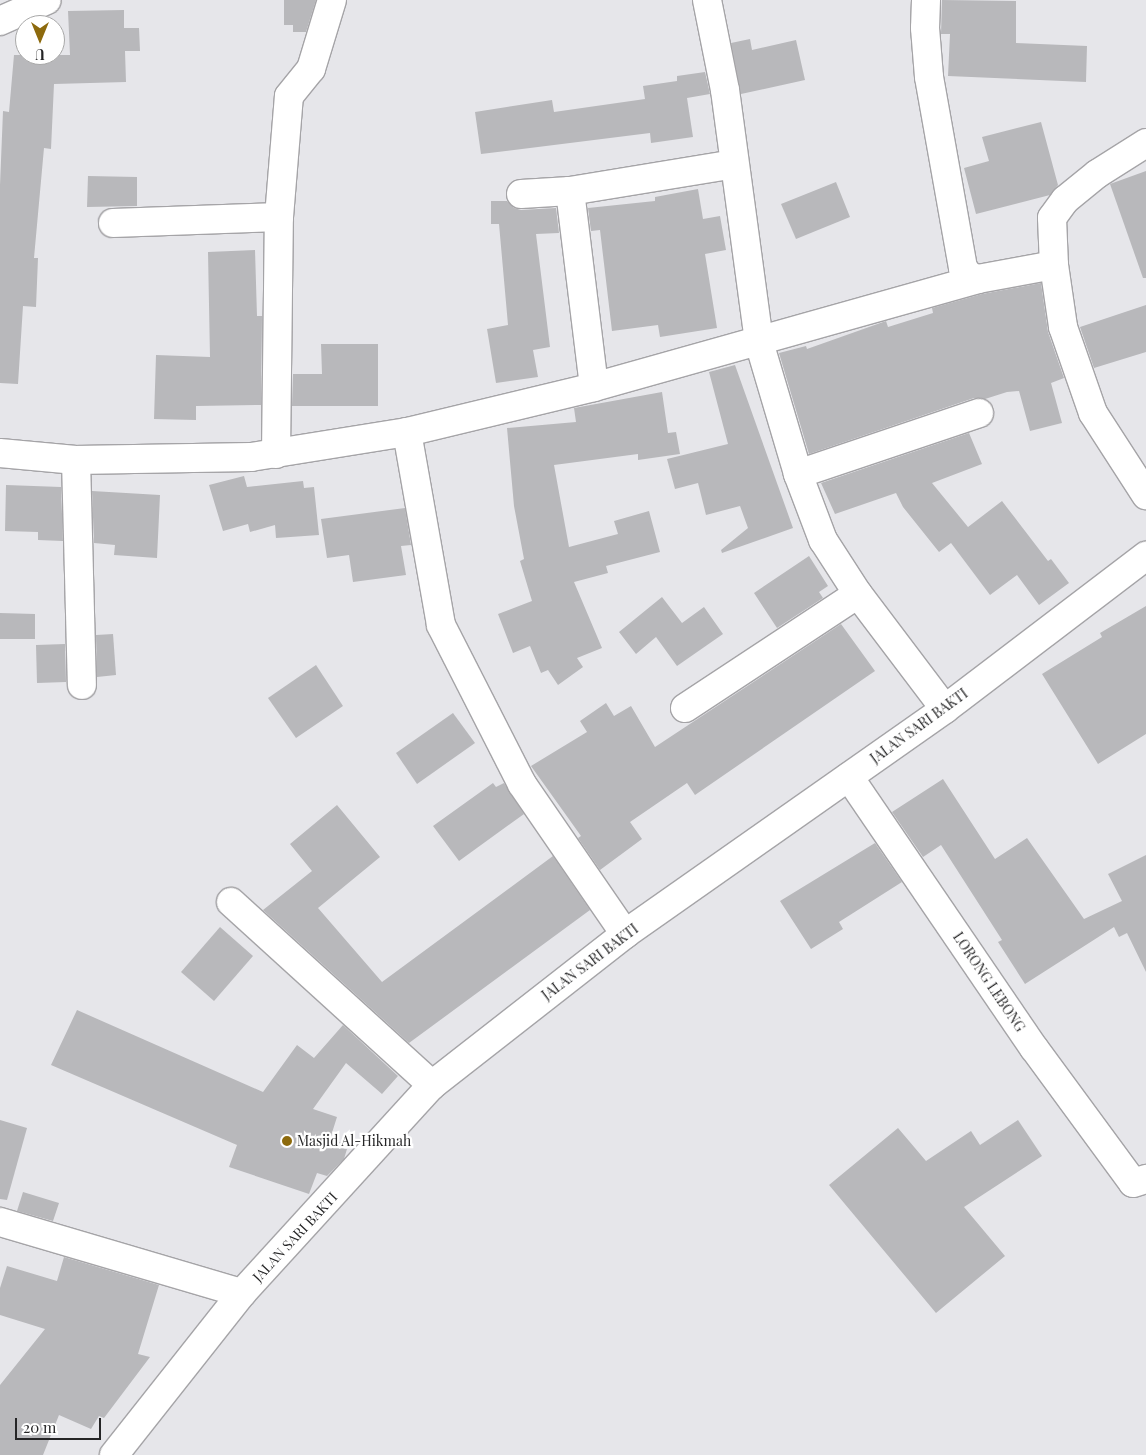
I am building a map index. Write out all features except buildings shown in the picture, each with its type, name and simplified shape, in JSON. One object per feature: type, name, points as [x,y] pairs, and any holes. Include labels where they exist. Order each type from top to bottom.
[{"type":"street","points":[[0,21],[47,0]]},
{"type":"street","points":[[276,454],[279,217],[289,96],[311,69],[332,0]]},
{"type":"street","points":[[707,0],[725,90],[759,342],[798,474],[823,540],[858,594],[944,709]]},
{"type":"street","points":[[926,0],[925,28],[929,77],[960,255],[966,272],[978,279]]},
{"type":"street","points":[[1146,143],[1097,174],[1065,200],[1052,218],[1054,265],[1063,327],[1093,413],[1146,496]]},
{"type":"street","points":[[521,194],[570,191],[734,164]]},
{"type":"street","points":[[570,191],[594,388]]},
{"type":"street","points":[[113,223],[279,217]]},
{"type":"street","points":[[0,453],[76,460],[250,458],[407,432],[594,388],[978,279],[1054,265]]},
{"type":"street","points":[[798,474],[978,413]]},
{"type":"street","points":[[407,432],[441,626],[522,784],[625,934]]},
{"type":"street","points":[[76,460],[82,685]]},
{"type":"street","name":"JALAN SARI BAKTI","points":[[114,1455],[242,1293],[432,1085],[625,934],[944,709],[1146,556]]},
{"type":"street","points":[[685,708],[858,594]]},
{"type":"street","name":"LORONG LEBONG","points":[[849,777],[1034,1048],[1139,1181]]},
{"type":"street","points":[[231,902],[432,1085]]},
{"type":"street","points":[[0,1222],[242,1293]]},
{"type":"place","name":"Masjid Al-Hikmah","points":[[287,1141]]}]
